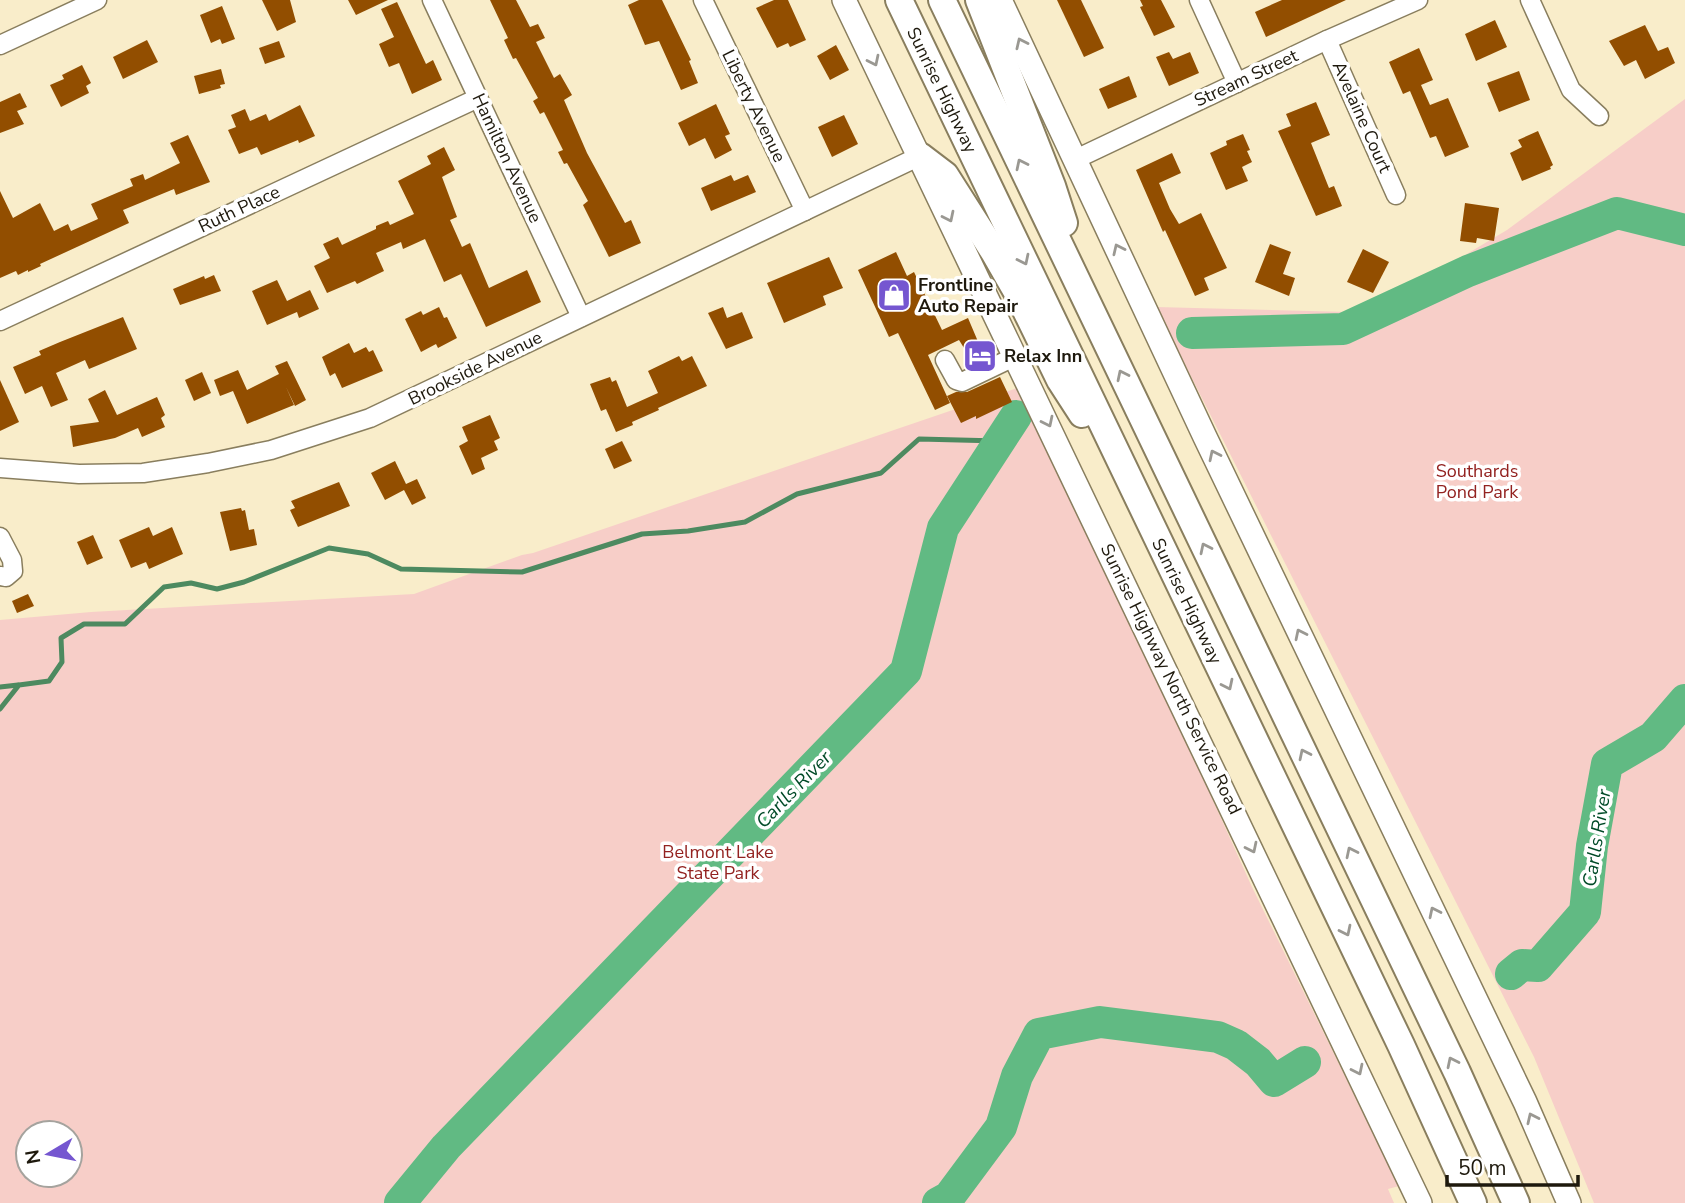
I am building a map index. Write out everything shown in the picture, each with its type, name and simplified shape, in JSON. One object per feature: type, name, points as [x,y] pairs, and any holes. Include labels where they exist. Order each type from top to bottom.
[{"type":"highway","name":"Sunrise Highway","points":[[898,0],[1406,1055],[1473,1203]]},
{"type":"highway","points":[[942,0],[1457,1072],[1516,1203]]},
{"type":"highway","points":[[979,0],[1052,186],[1093,314]]},
{"type":"highway","points":[[920,156],[944,175],[994,252],[1017,292],[1060,380],[1145,513]]},
{"type":"main road","points":[[844,0],[920,156]]},
{"type":"main road","points":[[1000,0],[1205,437],[1525,1102],[1569,1203]]},
{"type":"main road","name":"Sunrise Highway North Service Road","points":[[920,156],[1420,1203]]},
{"type":"street","points":[[0,45],[97,0]]},
{"type":"street","name":"Hamilton Avenue","points":[[432,0],[581,317]]},
{"type":"street","name":"Liberty Avenue","points":[[703,0],[805,211]]},
{"type":"street","points":[[1199,0],[1237,83]]},
{"type":"street","name":"Stream Street","points":[[1076,159],[1418,0]]},
{"type":"street","points":[[1530,0],[1571,90],[1600,116]]},
{"type":"street","name":"Avelaine Court","points":[[1327,40],[1396,195]]},
{"type":"street","name":"Ruth Place","points":[[0,321],[478,98]]},
{"type":"street","name":"Brookside Avenue","points":[[0,468],[79,474],[143,472],[208,463],[271,450],[370,418],[920,156]]},
{"type":"street","points":[[946,360],[956,380],[962,382],[1016,356]]},
{"type":"street","points":[[0,537],[12,560],[13,571],[6,576],[0,576]]},
{"type":"green space","name":"Southards Pond Park","points":[[1685,99],[1685,1203],[1594,1203],[1534,1057],[1156,307],[1349,312],[1460,258],[1507,230]]},
{"type":"green space","name":"Belmont Lake State Park","points":[[1026,385],[1252,887],[1399,1186],[1388,1189],[1394,1203],[0,1203],[0,620],[91,612],[414,594]]},
{"type":"building","points":[[262,0],[290,0],[296,22],[277,31]]},
{"type":"building","points":[[348,0],[388,0],[356,15]]},
{"type":"building","points":[[490,0],[516,0],[530,27],[538,24],[545,38],[536,42],[554,78],[560,74],[572,95],[564,100],[587,153],[625,223],[631,220],[641,243],[609,257],[583,205],[588,201],[558,152],[563,150],[544,112],[540,114],[533,101],[538,98],[516,58],[513,59],[504,40],[508,38]]},
{"type":"building","points":[[639,0],[662,0],[691,60],[689,61],[698,83],[681,90],[659,41],[645,45],[628,5]]},
{"type":"building","points":[[774,0],[788,0],[806,40],[790,47],[788,43],[777,48],[756,8]]},
{"type":"building","points":[[1057,0],[1081,0],[1104,48],[1084,57]]},
{"type":"building","points":[[1140,0],[1161,0],[1175,27],[1154,36],[1140,7],[1143,6]]},
{"type":"building","points":[[1282,0],[1346,0],[1266,37],[1255,12]]},
{"type":"building","points":[[397,2],[426,64],[433,60],[442,80],[412,94],[399,63],[389,67],[379,44],[394,37],[381,9]]},
{"type":"building","points":[[222,6],[235,39],[222,44],[220,39],[211,43],[200,15]]},
{"type":"building","points":[[1495,20],[1507,47],[1476,61],[1465,34]]},
{"type":"building","points":[[1645,25],[1658,51],[1668,47],[1675,63],[1645,79],[1636,60],[1624,66],[1609,41]]},
{"type":"building","points":[[147,40],[158,62],[123,79],[113,57]]},
{"type":"building","points":[[279,41],[285,57],[265,64],[259,48]]},
{"type":"building","points":[[836,45],[849,70],[830,80],[817,56]]},
{"type":"building","points":[[1419,48],[1433,80],[1421,85],[1430,105],[1448,98],[1469,147],[1445,157],[1436,136],[1430,138],[1410,91],[1403,94],[1389,62]]},
{"type":"building","points":[[1169,52],[1173,59],[1190,52],[1199,73],[1169,86],[1156,57]]},
{"type":"building","points":[[82,65],[91,83],[86,86],[89,93],[61,107],[50,85],[64,79],[62,75]]},
{"type":"building","points":[[221,69],[225,84],[220,85],[221,88],[199,94],[194,76]]},
{"type":"building","points":[[1519,71],[1530,100],[1499,112],[1487,83]]},
{"type":"building","points":[[1129,76],[1137,97],[1108,109],[1099,89]]},
{"type":"building","points":[[20,93],[27,107],[17,111],[24,124],[0,133],[0,102]]},
{"type":"building","points":[[1316,102],[1330,135],[1311,143],[1329,188],[1334,186],[1342,206],[1316,216],[1278,131],[1291,126],[1286,114]]},
{"type":"building","points":[[716,104],[730,134],[725,136],[732,150],[715,159],[705,138],[689,146],[678,123]]},
{"type":"building","points":[[300,105],[315,136],[261,155],[257,147],[239,154],[228,130],[236,127],[231,115],[245,109],[250,121],[266,114],[269,121]]},
{"type":"building","points":[[844,115],[858,144],[832,157],[818,127]]},
{"type":"building","points":[[1538,131],[1553,165],[1551,169],[1522,181],[1510,153],[1522,147],[1518,140]]},
{"type":"building","points":[[1243,134],[1252,162],[1242,167],[1248,181],[1226,190],[1210,153],[1227,145],[1226,141]]},
{"type":"building","points":[[188,135],[210,182],[176,195],[174,189],[123,210],[129,223],[28,272],[18,275],[16,271],[0,278],[0,191],[13,218],[40,203],[54,231],[68,224],[71,231],[98,219],[91,204],[133,186],[130,179],[143,174],[145,180],[180,163],[170,143]]},
{"type":"building","points":[[444,147],[455,170],[442,177],[457,217],[450,220],[462,247],[470,243],[489,288],[527,270],[541,302],[486,327],[461,274],[444,282],[425,239],[403,249],[401,242],[376,253],[384,271],[357,284],[355,281],[327,293],[314,266],[330,258],[323,244],[338,237],[342,245],[376,229],[376,226],[388,221],[390,225],[414,214],[398,181],[431,164],[427,156]]},
{"type":"building","points":[[1172,153],[1181,173],[1159,183],[1170,209],[1179,224],[1201,213],[1227,268],[1204,278],[1209,290],[1195,296],[1136,170]]},
{"type":"building","points":[[731,175],[734,181],[748,175],[756,192],[711,211],[701,188]]},
{"type":"building","points":[[1465,203],[1499,208],[1494,241],[1477,238],[1476,243],[1460,241]]},
{"type":"building","points":[[1270,244],[1291,252],[1283,274],[1295,278],[1289,296],[1255,282]]},
{"type":"building","points":[[1363,249],[1389,262],[1373,293],[1347,282]]},
{"type":"building","points":[[896,252],[907,276],[914,272],[942,330],[968,318],[982,351],[986,349],[990,356],[974,364],[959,340],[928,355],[950,403],[935,410],[898,333],[889,337],[858,270]]},
{"type":"building","points":[[829,257],[843,288],[823,296],[826,305],[784,323],[767,283]]},
{"type":"building","points":[[214,275],[221,291],[180,305],[173,289],[204,276],[205,279]]},
{"type":"building","points":[[277,280],[287,301],[310,290],[319,309],[299,318],[297,312],[267,325],[252,291]]},
{"type":"building","points":[[439,307],[457,338],[438,348],[436,344],[421,352],[405,319],[421,311],[423,315]]},
{"type":"building","points":[[723,307],[727,318],[742,312],[753,338],[726,349],[708,313]]},
{"type":"building","points":[[123,317],[137,349],[89,369],[85,360],[56,373],[68,400],[51,407],[42,386],[25,394],[13,367],[41,355],[39,351]]},
{"type":"building","points":[[349,343],[354,353],[366,347],[369,352],[373,350],[383,371],[342,388],[335,373],[330,376],[322,357]]},
{"type":"building","points":[[679,356],[682,361],[692,356],[707,386],[658,408],[659,410],[632,422],[633,425],[616,432],[606,409],[601,411],[590,384],[610,377],[612,382],[616,380],[627,407],[658,393],[648,371]]},
{"type":"building","points":[[287,361],[306,400],[295,406],[286,387],[294,405],[247,424],[233,391],[220,396],[214,380],[238,370],[247,390],[279,374],[275,366]]},
{"type":"building","points":[[202,372],[211,393],[194,401],[185,380]]},
{"type":"building","points":[[1000,377],[1012,402],[961,423],[947,396],[956,392],[967,392]]},
{"type":"building","points":[[0,380],[19,422],[0,431]]},
{"type":"building","points":[[105,390],[117,415],[157,397],[165,415],[161,418],[165,427],[142,437],[138,428],[115,438],[73,447],[70,426],[99,422],[88,399]]},
{"type":"building","points":[[490,415],[500,438],[494,441],[498,450],[481,458],[485,469],[472,475],[459,446],[468,441],[462,427]]},
{"type":"building","points":[[622,441],[632,461],[614,469],[605,449]]},
{"type":"building","points":[[395,461],[406,484],[417,479],[426,498],[412,505],[404,490],[385,500],[371,473]]},
{"type":"building","points":[[339,482],[350,506],[298,527],[290,510],[295,508],[291,501]]},
{"type":"building","points":[[241,508],[242,511],[245,510],[249,530],[254,529],[257,545],[230,551],[220,512]]},
{"type":"building","points":[[149,527],[153,536],[172,527],[183,554],[149,569],[146,562],[131,568],[119,540]]},
{"type":"building","points":[[93,535],[103,558],[87,565],[77,542]]},
{"type":"building","points":[[28,594],[34,606],[17,613],[12,601]]},
{"type":"waterway","points":[[1192,333],[1343,329],[1468,271],[1617,213],[1685,230]]},
{"type":"waterway","name":"Carlls River","points":[[400,1203],[446,1147],[906,671],[943,528],[1016,416]]},
{"type":"waterway","points":[[0,709],[19,685],[49,681],[62,662],[61,638],[84,624],[125,624],[164,587],[191,583],[217,589],[244,582],[329,548],[368,554],[401,569],[522,572],[642,534],[688,531],[745,522],[797,494],[881,473],[919,439],[999,441]]},
{"type":"waterway","points":[[0,687],[18,685]]},
{"type":"waterway","name":"Carlls River","points":[[1511,974],[1522,965],[1538,966],[1585,912],[1592,846],[1607,764],[1653,737],[1685,700]]},
{"type":"waterway","name":"Carlls River","points":[[938,1203],[949,1197],[1001,1127],[1017,1076],[1039,1034],[1100,1022],[1218,1037],[1236,1045],[1258,1062],[1274,1081],[1305,1062]]},
{"type":"place","name":"Frontline Auto Repair","points":[[894,295]]},
{"type":"place","name":"Relax Inn","points":[[980,356]]}]
